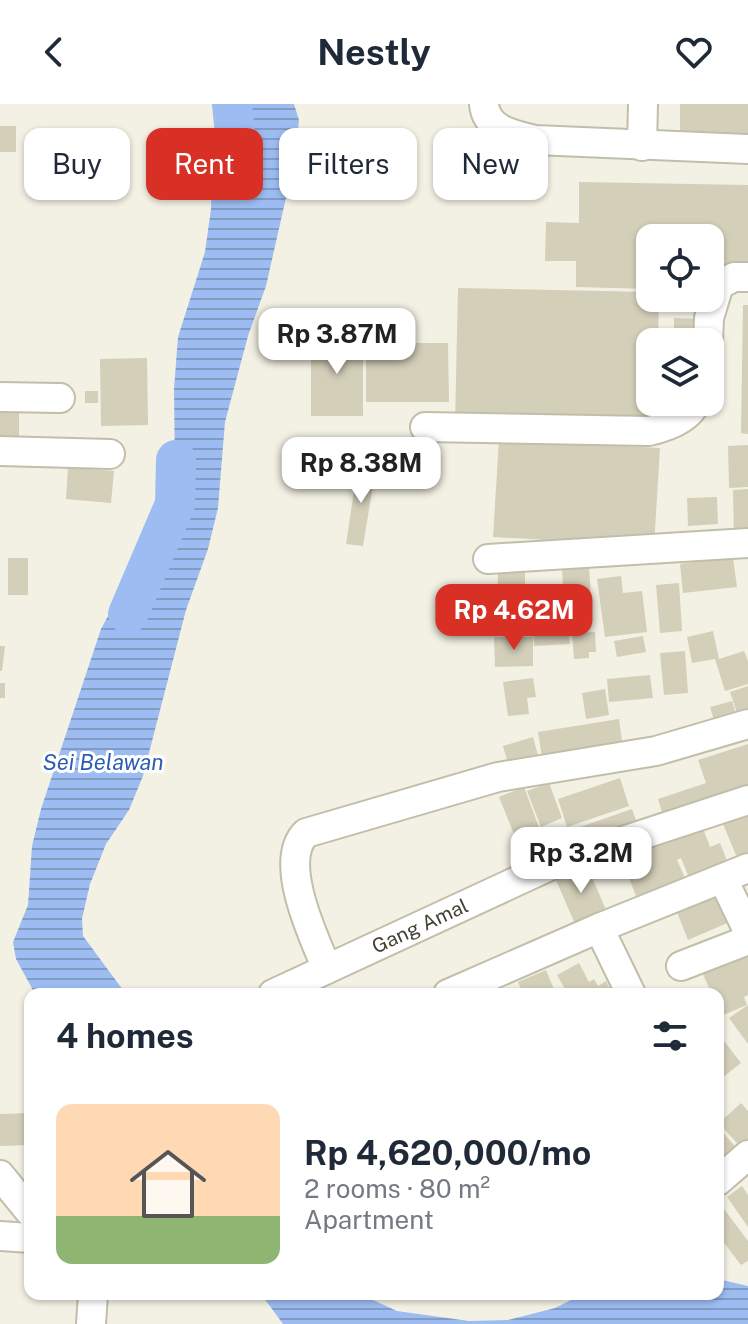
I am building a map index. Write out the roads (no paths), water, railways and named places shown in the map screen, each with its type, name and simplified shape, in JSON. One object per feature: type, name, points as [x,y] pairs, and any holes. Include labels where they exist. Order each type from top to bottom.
[{"type":"street","points":[[484,104],[492,124],[535,140],[748,149]]},
{"type":"street","points":[[642,146],[643,104]]},
{"type":"street","points":[[709,328],[719,285],[734,277],[748,277]]},
{"type":"street","points":[[0,397],[60,398]]},
{"type":"street","points":[[425,427],[649,431],[661,429],[685,416]]},
{"type":"street","points":[[0,451],[110,454]]},
{"type":"street","points":[[488,559],[748,543]]},
{"type":"street","points":[[327,969],[303,909],[295,850],[299,839],[306,833],[498,777],[656,751],[748,724]]},
{"type":"street","name":"Gang Amal","points":[[286,988],[556,863],[748,800]]},
{"type":"street","points":[[479,987],[599,928],[735,873],[748,931]]},
{"type":"street","points":[[599,928],[628,988]]},
{"type":"street","points":[[681,966],[748,940]]},
{"type":"street","points":[[724,1176],[748,1155]]},
{"type":"street","points":[[0,1175],[24,1205]]},
{"type":"street","points":[[0,1236],[24,1238]]},
{"type":"street","points":[[91,1324],[93,1300]]},
{"type":"water","name":"Sei Belawan","points":[[237,104],[294,104],[298,128],[279,128],[279,200],[285,200],[266,286],[248,336],[225,422],[218,508],[208,549],[186,610],[143,776],[129,810],[106,844],[90,884],[82,919],[83,936],[122,988],[32,988],[16,959],[13,942],[28,905],[32,846],[41,809],[101,629],[116,601],[159,553],[170,525],[175,477],[174,389],[178,337],[205,252],[211,200],[263,200],[263,128],[228,128]]},
{"type":"water","points":[[724,1280],[748,1286],[748,1324],[283,1324],[265,1300],[373,1300],[397,1311],[469,1321],[508,1320],[555,1308],[571,1300],[724,1300]]},
{"type":"waterway","name":"Sei Belawan","points":[[232,104],[234,128]]},
{"type":"waterway","name":"Sei Belawan","points":[[128,614],[175,504],[176,460]]}]
